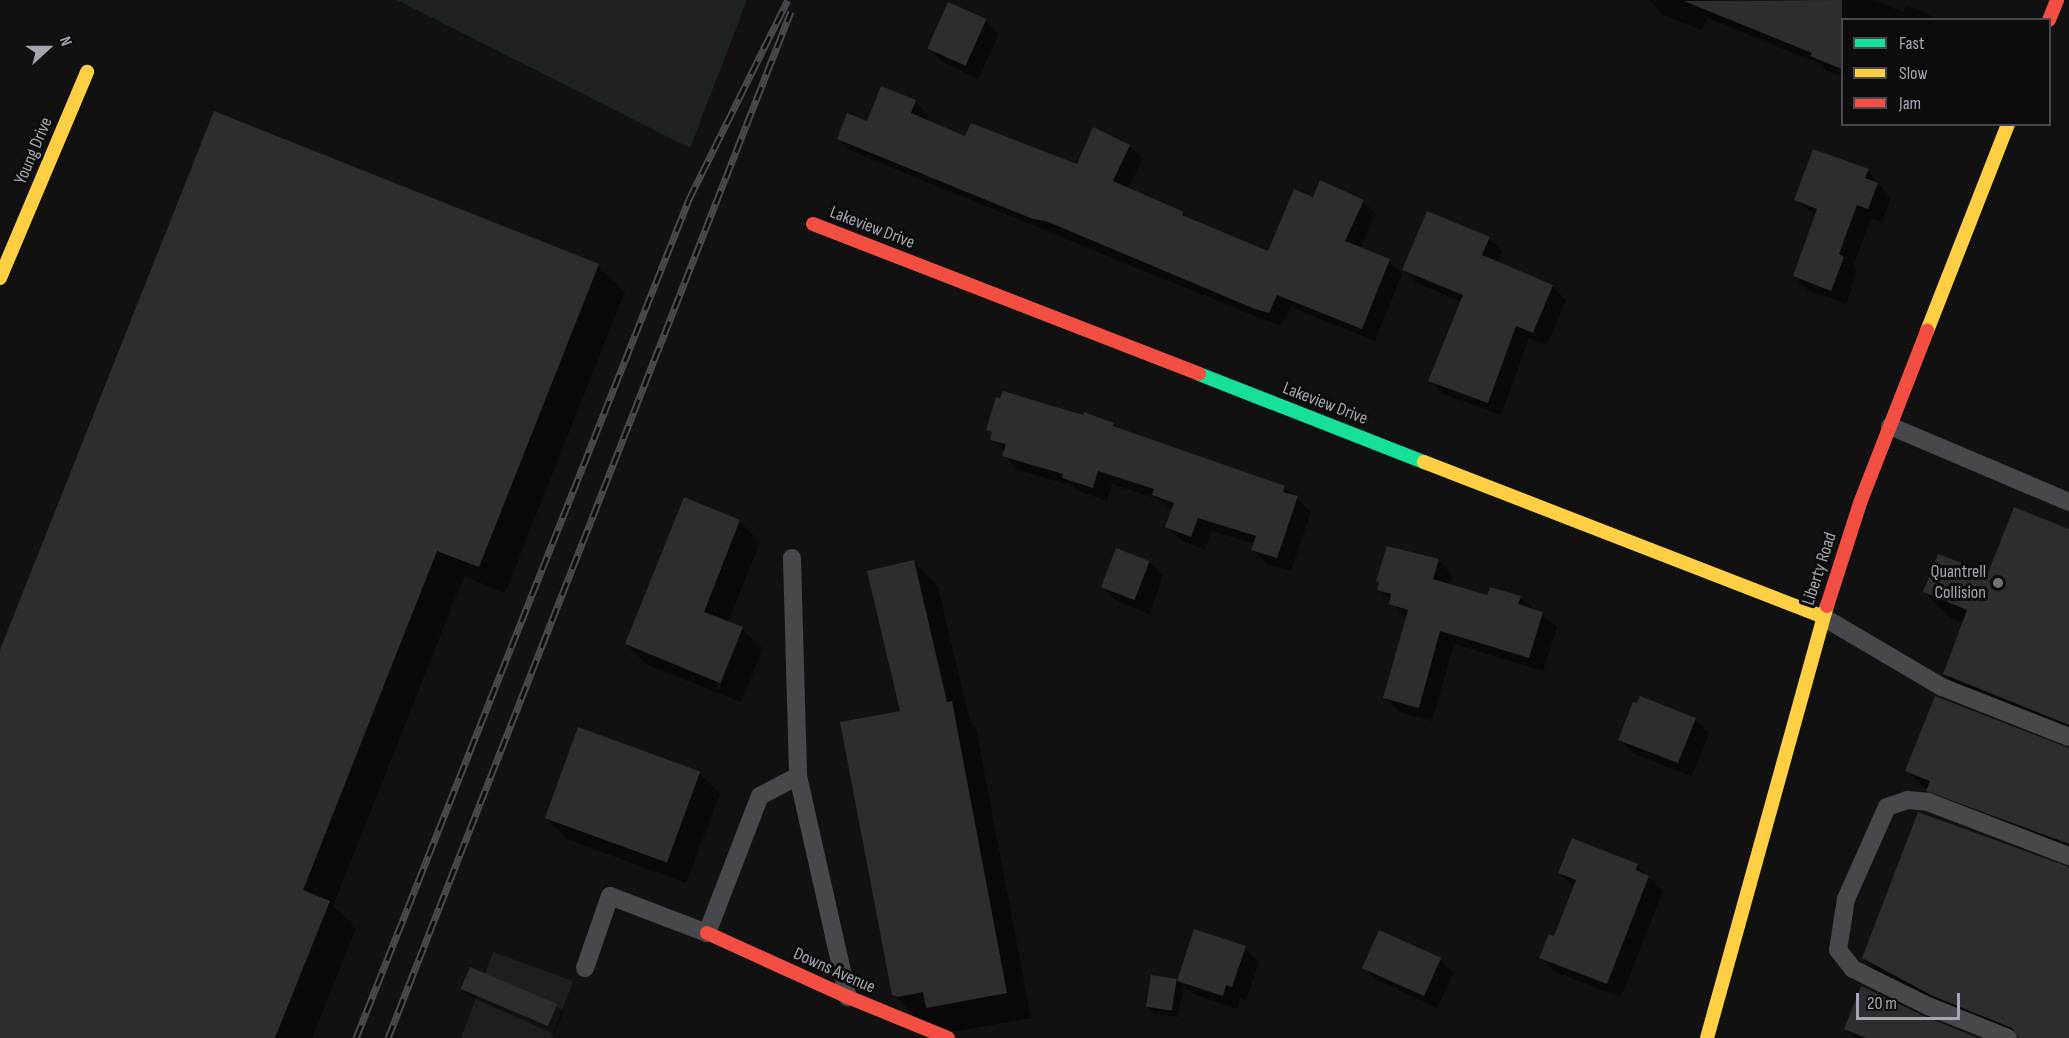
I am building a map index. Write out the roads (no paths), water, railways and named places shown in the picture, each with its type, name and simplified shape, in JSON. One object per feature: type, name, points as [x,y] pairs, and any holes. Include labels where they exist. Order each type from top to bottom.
[{"type":"street","points":[[2050,18],[2057,0]]},
{"type":"street","name":"Young Drive","points":[[0,278],[87,72]]},
{"type":"street","name":"Liberty Road","points":[[1707,1038],[1823,617],[1860,502],[2007,126]]},
{"type":"street","name":"Lakeview Drive","points":[[813,224],[1823,617]]},
{"type":"street","name":"Downs Avenue","points":[[707,933],[848,997],[948,1038]]},
{"type":"lane","points":[[1890,426],[2069,502]]},
{"type":"lane","points":[[792,558],[798,776],[848,997]]},
{"type":"lane","points":[[1823,617],[1942,687],[2069,737]]},
{"type":"lane","points":[[585,968],[610,896],[707,933],[760,796],[798,776]]},
{"type":"lane","points":[[2008,1038],[1928,1006],[1853,969],[1838,950],[1846,900],[1887,807],[1907,800],[1928,802],[2069,856]]},
{"type":"railway","points":[[356,1038],[689,199],[788,0]]},
{"type":"railway","points":[[388,1038],[791,11]]},
{"type":"place","name":"Quantrell Collision","points":[[1998,583]]}]
